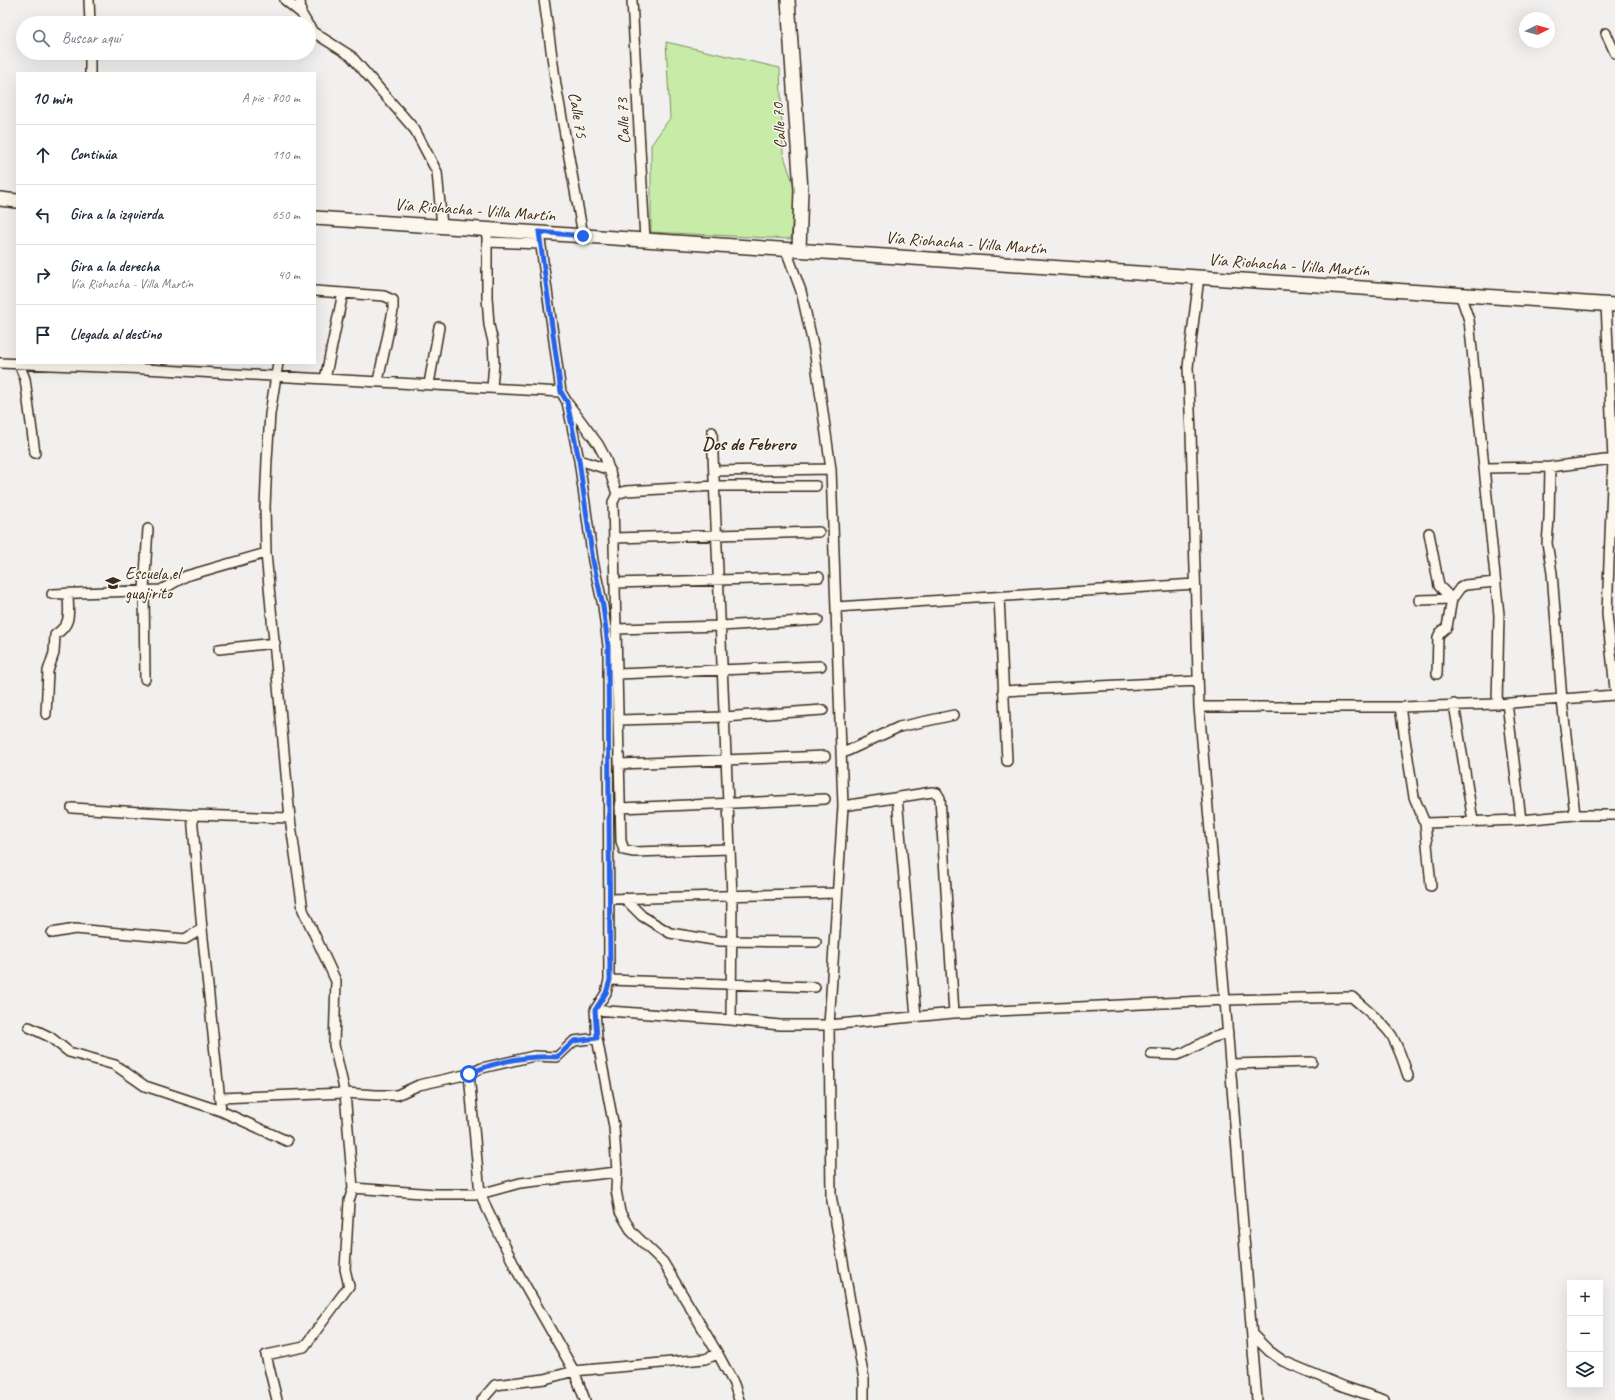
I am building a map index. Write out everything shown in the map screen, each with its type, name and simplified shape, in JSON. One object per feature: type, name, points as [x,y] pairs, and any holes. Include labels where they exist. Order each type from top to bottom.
[{"type":"main road","name":"Calle 70","points":[[788,0],[801,190],[793,250]]},
{"type":"main road","points":[[0,199],[16,201]]},
{"type":"main road","name":"Vía Riohacha - Villa Martín","points":[[316,218],[487,229],[539,238],[583,236],[1611,304]]},
{"type":"street","points":[[89,0],[90,16]]},
{"type":"street","points":[[285,0],[303,16]]},
{"type":"street","points":[[300,0],[301,13]]},
{"type":"street","name":"Calle 75","points":[[544,0],[556,85],[583,236]]},
{"type":"street","name":"Calle 73","points":[[632,0],[645,240]]},
{"type":"street","points":[[1606,33],[1615,53]]},
{"type":"street","points":[[316,34],[351,56],[415,130],[436,172],[442,226]]},
{"type":"street","points":[[90,60],[90,72]]},
{"type":"street","points":[[487,229],[487,297],[489,325],[493,342],[494,363],[492,388]]},
{"type":"street","points":[[487,242],[539,238],[561,392],[598,444],[610,470],[618,494]]},
{"type":"street","points":[[793,250],[814,349],[831,469],[843,806],[829,1025],[831,1195],[864,1379],[864,1400]]},
{"type":"street","points":[[1199,277],[1188,367],[1192,433],[1199,707],[1226,1000],[1257,1400]]},
{"type":"street","points":[[316,291],[384,296],[393,300],[393,311],[378,382]]},
{"type":"street","points":[[325,379],[343,293]]},
{"type":"street","points":[[1460,294],[1469,320],[1499,615],[1497,704]]},
{"type":"street","points":[[1611,304],[1613,459],[1607,614],[1615,689]]},
{"type":"street","points":[[429,384],[439,326]]},
{"type":"street","points":[[0,363],[16,364]]},
{"type":"street","points":[[35,453],[25,379],[19,364],[175,367],[223,373],[561,392]]},
{"type":"street","points":[[223,373],[225,364]]},
{"type":"street","points":[[277,1400],[266,1354],[304,1347],[349,1286],[345,1269],[349,1201],[353,1188],[345,1093],[334,1045],[336,980],[303,910],[290,818],[274,643],[266,553],[265,507],[267,460],[275,376],[278,364]]},
{"type":"street","points":[[567,402],[579,460],[593,561],[603,606],[608,646],[610,980],[606,993],[595,1010],[597,1038],[614,1127],[617,1172],[616,1190],[620,1212],[632,1232],[663,1262],[718,1354],[734,1384],[739,1400]]},
{"type":"street","points":[[712,432],[732,896],[731,1020]]},
{"type":"street","points":[[1485,468],[1550,467],[1613,459]]},
{"type":"street","points":[[579,460],[610,470]]},
{"type":"street","points":[[1550,467],[1547,543],[1552,574],[1562,700],[1575,815]]},
{"type":"street","points":[[714,471],[831,469]]},
{"type":"street","points":[[730,849],[634,852],[624,850],[621,841],[613,502],[618,494],[626,491],[715,486],[816,486]]},
{"type":"street","points":[[145,679],[144,590],[148,529]]},
{"type":"street","points":[[614,538],[819,532]]},
{"type":"street","points":[[1429,533],[1440,586],[1452,599]]},
{"type":"street","points":[[52,594],[161,590],[186,576],[266,553]]},
{"type":"street","points":[[615,583],[819,577]]},
{"type":"street","points":[[1437,674],[1438,637],[1447,627],[1452,599],[1460,588],[1465,585],[1496,582]]},
{"type":"street","points":[[836,607],[1195,584]]},
{"type":"street","points":[[46,714],[48,670],[54,653],[55,635],[64,628],[68,619],[68,594]]},
{"type":"street","points":[[999,597],[1007,761]]},
{"type":"street","points":[[1419,600],[1452,599]]},
{"type":"street","points":[[616,629],[720,626],[818,620]]},
{"type":"street","points":[[219,649],[274,643]]},
{"type":"street","points":[[617,674],[821,666]]},
{"type":"street","points":[[1003,691],[1198,681]]},
{"type":"street","points":[[1199,707],[1400,707],[1454,704],[1497,704],[1615,695]]},
{"type":"street","points":[[1507,703],[1521,820]]},
{"type":"street","points":[[1454,704],[1473,821]]},
{"type":"street","points":[[1400,707],[1414,797],[1425,823],[1431,886]]},
{"type":"street","points":[[618,720],[724,717],[823,710]]},
{"type":"street","points":[[841,754],[899,727],[954,715]]},
{"type":"street","points":[[619,764],[825,756]]},
{"type":"street","points":[[843,806],[932,792],[937,793],[940,798],[954,1013]]},
{"type":"street","points":[[897,798],[916,1017]]},
{"type":"street","points":[[620,808],[825,799]]},
{"type":"street","points":[[72,808],[192,815],[290,818]]},
{"type":"street","points":[[192,815],[221,1111]]},
{"type":"street","points":[[1425,823],[1521,820],[1575,815],[1615,815]]},
{"type":"street","points":[[609,899],[838,893]]},
{"type":"street","points":[[624,898],[642,916],[670,933],[720,941],[816,942]]},
{"type":"street","points":[[52,933],[75,929],[185,939],[202,929]]},
{"type":"street","points":[[610,980],[815,987]]},
{"type":"street","points":[[595,1010],[780,1025],[829,1025],[954,1013],[1226,1000],[1352,996],[1391,1035],[1399,1051],[1408,1076]]},
{"type":"street","points":[[29,1027],[50,1036],[69,1052],[116,1065],[145,1086],[221,1111],[286,1141]]},
{"type":"street","points":[[1151,1054],[1181,1054],[1211,1038],[1228,1033]]},
{"type":"street","points":[[220,1098],[345,1093],[397,1095],[419,1085],[469,1074],[482,1068],[534,1056],[557,1057],[574,1041],[597,1038]]},
{"type":"street","points":[[1230,1064],[1312,1062]]},
{"type":"street","points":[[469,1074],[480,1194],[517,1271],[574,1371],[586,1400]]},
{"type":"street","points":[[353,1188],[435,1194],[480,1194],[520,1183],[617,1172]]},
{"type":"street","points":[[1252,1334],[1269,1351],[1283,1361],[1345,1387],[1384,1400]]},
{"type":"street","points":[[482,1400],[496,1385],[545,1379],[574,1371],[705,1359],[718,1354]]},
{"type":"green space","points":[[666,42],[780,68],[783,153],[795,189],[791,239],[651,232],[651,145],[670,118]]},
{"type":"place","name":"Escuela el guajirito","points":[[113,583]]},
{"type":"district","name":"Dos de Febrero","points":[[749,444]]},
{"type":"route","points":[[469,1074],[482,1068],[534,1056],[557,1057],[574,1041],[597,1038],[595,1010],[606,993],[610,980],[608,646],[603,606],[593,561],[579,460],[567,402],[561,392],[539,232],[583,236]]}]
